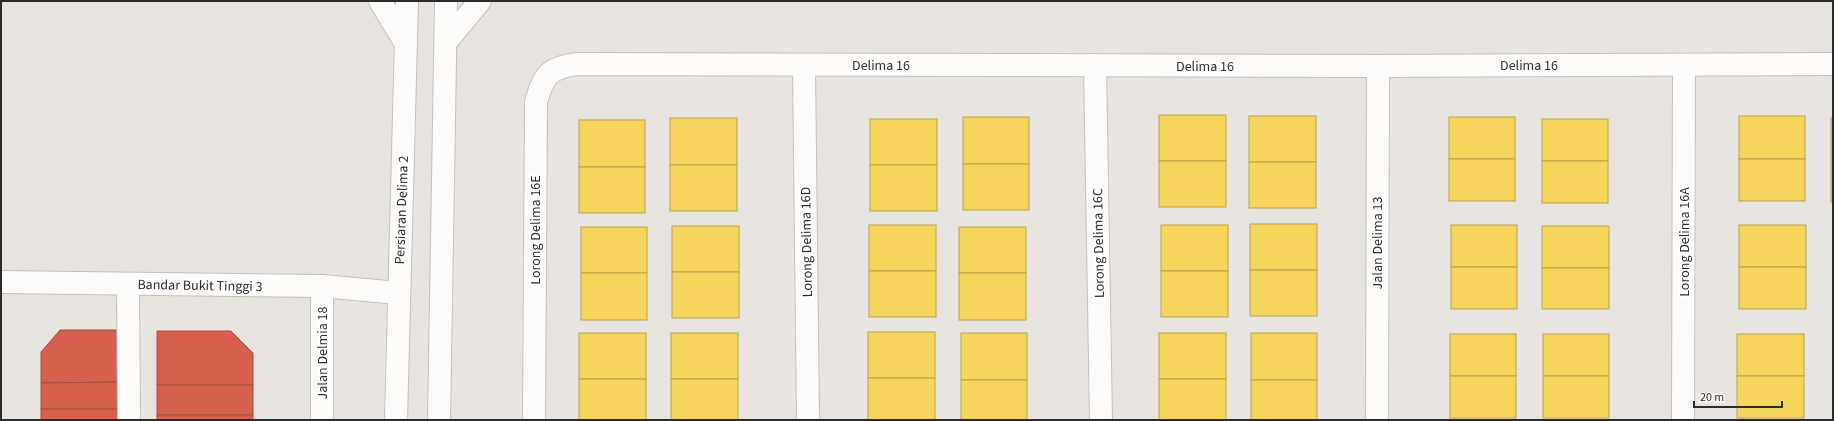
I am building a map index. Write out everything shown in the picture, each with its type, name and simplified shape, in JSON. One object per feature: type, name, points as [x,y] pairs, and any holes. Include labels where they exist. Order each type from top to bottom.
[{"type":"street","points":[[380,1],[406,44]]},
{"type":"street","name":"Persiaran Delima 2","points":[[396,420],[398,293],[407,1]]},
{"type":"street","points":[[439,420],[446,1]]},
{"type":"street","points":[[446,42],[480,1]]},
{"type":"street","name":"Delima 16","points":[[577,64],[1378,66],[1833,64]]},
{"type":"street","name":"Lorong Delima 16E","points":[[534,420],[536,102],[543,80],[560,66],[577,64]]},
{"type":"street","name":"Lorong Delima 16D","points":[[804,65],[808,420]]},
{"type":"street","name":"Lorong Delima 16C","points":[[1095,65],[1101,420]]},
{"type":"street","name":"Lorong Delima 16A","points":[[1683,420],[1684,65]]},
{"type":"street","name":"Jalan Delima 13","points":[[1377,420],[1378,66]]},
{"type":"street","name":"Bandar Bukit Tinggi 3","points":[[1,282],[322,286],[398,293]]},
{"type":"street","points":[[128,284],[129,420]]},
{"type":"street","name":"Jalan Delmia 18","points":[[322,286],[322,420]]},
{"type":"building: Homes","points":[[1159,115],[1226,115],[1226,161],[1159,161]]},
{"type":"building: Homes","points":[[1249,116],[1316,116],[1316,162],[1249,162]]},
{"type":"building: Homes","points":[[1739,116],[1805,116],[1805,159],[1739,159]]},
{"type":"building: Homes","points":[[963,117],[1029,117],[1029,164],[963,164]]},
{"type":"building: Homes","points":[[1449,117],[1515,117],[1515,159],[1449,159]]},
{"type":"building: Homes","points":[[670,118],[737,118],[737,165],[670,165]]},
{"type":"building: Homes","points":[[1831,118],[1833,118],[1833,160],[1831,160]]},
{"type":"building: Homes","points":[[870,119],[937,119],[937,165],[870,165]]},
{"type":"building: Homes","points":[[1542,119],[1608,119],[1608,161],[1542,161]]},
{"type":"building: Homes","points":[[579,120],[645,120],[645,167],[579,167]]},
{"type":"building: Homes","points":[[1449,159],[1515,159],[1515,201],[1449,201]]},
{"type":"building: Homes","points":[[1739,159],[1805,159],[1805,201],[1739,201]]},
{"type":"building: Homes","points":[[1831,160],[1833,160],[1833,202],[1831,202]]},
{"type":"building: Homes","points":[[1159,161],[1226,161],[1226,207],[1159,207]]},
{"type":"building: Homes","points":[[1542,161],[1608,161],[1608,203],[1542,203]]},
{"type":"building: Homes","points":[[1249,162],[1316,162],[1316,208],[1249,208]]},
{"type":"building: Homes","points":[[963,164],[1029,164],[1029,210],[963,210]]},
{"type":"building: Homes","points":[[670,165],[737,165],[737,211],[670,211]]},
{"type":"building: Homes","points":[[870,165],[937,165],[937,211],[870,211]]},
{"type":"building: Homes","points":[[579,167],[645,167],[645,213],[579,213]]},
{"type":"building: Homes","points":[[1250,224],[1317,224],[1317,270],[1250,270]]},
{"type":"building: Homes","points":[[869,225],[936,225],[936,271],[869,271]]},
{"type":"building: Homes","points":[[1161,225],[1228,225],[1228,271],[1161,271]]},
{"type":"building: Homes","points":[[1451,225],[1517,225],[1517,267],[1451,267]]},
{"type":"building: Homes","points":[[1739,225],[1806,225],[1806,267],[1739,267]]},
{"type":"building: Homes","points":[[672,226],[739,226],[739,272],[672,272]]},
{"type":"building: Homes","points":[[1542,226],[1609,226],[1609,268],[1542,268]]},
{"type":"building: Homes","points":[[581,227],[647,227],[647,273],[581,273]]},
{"type":"building: Homes","points":[[959,227],[1026,227],[1026,273],[959,273]]},
{"type":"building: Homes","points":[[1451,267],[1517,267],[1517,309],[1451,309]]},
{"type":"building: Homes","points":[[1739,267],[1806,267],[1806,309],[1739,309]]},
{"type":"building: Homes","points":[[1542,268],[1609,268],[1609,309],[1542,309]]},
{"type":"building: Homes","points":[[1250,270],[1317,270],[1317,316],[1250,316]]},
{"type":"building: Homes","points":[[869,271],[936,271],[936,317],[869,317]]},
{"type":"building: Homes","points":[[1161,271],[1228,271],[1228,317],[1161,317]]},
{"type":"building: Homes","points":[[672,272],[739,272],[739,318],[672,318]]},
{"type":"building: Homes","points":[[581,273],[647,273],[647,320],[581,320]]},
{"type":"building: Homes","points":[[959,273],[1026,273],[1026,320],[959,320]]},
{"type":"building: Homes","points":[[868,332],[935,332],[935,378],[868,378]]},
{"type":"building: Homes","points":[[579,333],[646,333],[646,379],[579,379]]},
{"type":"building: Homes","points":[[671,333],[738,333],[738,379],[671,379]]},
{"type":"building: Homes","points":[[961,333],[1027,333],[1027,380],[961,380]]},
{"type":"building: Homes","points":[[1159,333],[1226,333],[1226,379],[1159,379]]},
{"type":"building: Homes","points":[[1251,333],[1317,333],[1317,380],[1251,380]]},
{"type":"building: Homes","points":[[1450,334],[1516,334],[1516,376],[1450,376]]},
{"type":"building: Homes","points":[[1543,334],[1609,334],[1609,376],[1543,376]]},
{"type":"building: Homes","points":[[1737,334],[1804,334],[1804,376],[1737,376]]},
{"type":"building: Homes","points":[[1450,376],[1516,376],[1516,418],[1450,418]]},
{"type":"building: Homes","points":[[1543,376],[1609,376],[1609,418],[1543,418]]},
{"type":"building: Homes","points":[[1737,376],[1804,376],[1804,418],[1737,418]]},
{"type":"building: Homes","points":[[868,378],[935,378],[935,420],[868,420]]},
{"type":"building: Homes","points":[[579,379],[646,379],[646,420],[579,420]]},
{"type":"building: Homes","points":[[671,379],[738,379],[738,420],[671,420]]},
{"type":"building: Homes","points":[[1159,379],[1226,379],[1226,420],[1159,420]]},
{"type":"building: Homes","points":[[961,380],[1027,380],[1027,420],[961,420]]},
{"type":"building: Homes","points":[[1251,380],[1317,380],[1317,420],[1251,420]]},
{"type":"building: Shops","points":[[60,330],[124,330],[125,382],[41,383],[41,352]]},
{"type":"building: Shops","points":[[157,331],[231,331],[253,353],[253,385],[157,385]]},
{"type":"building: Shops","points":[[125,382],[125,409],[41,409],[41,383]]},
{"type":"building: Shops","points":[[157,385],[253,385],[253,415],[157,415]]},
{"type":"building: Shops","points":[[41,409],[125,409],[125,420],[41,420]]},
{"type":"building: Shops","points":[[157,415],[253,415],[253,420],[157,420]]}]
